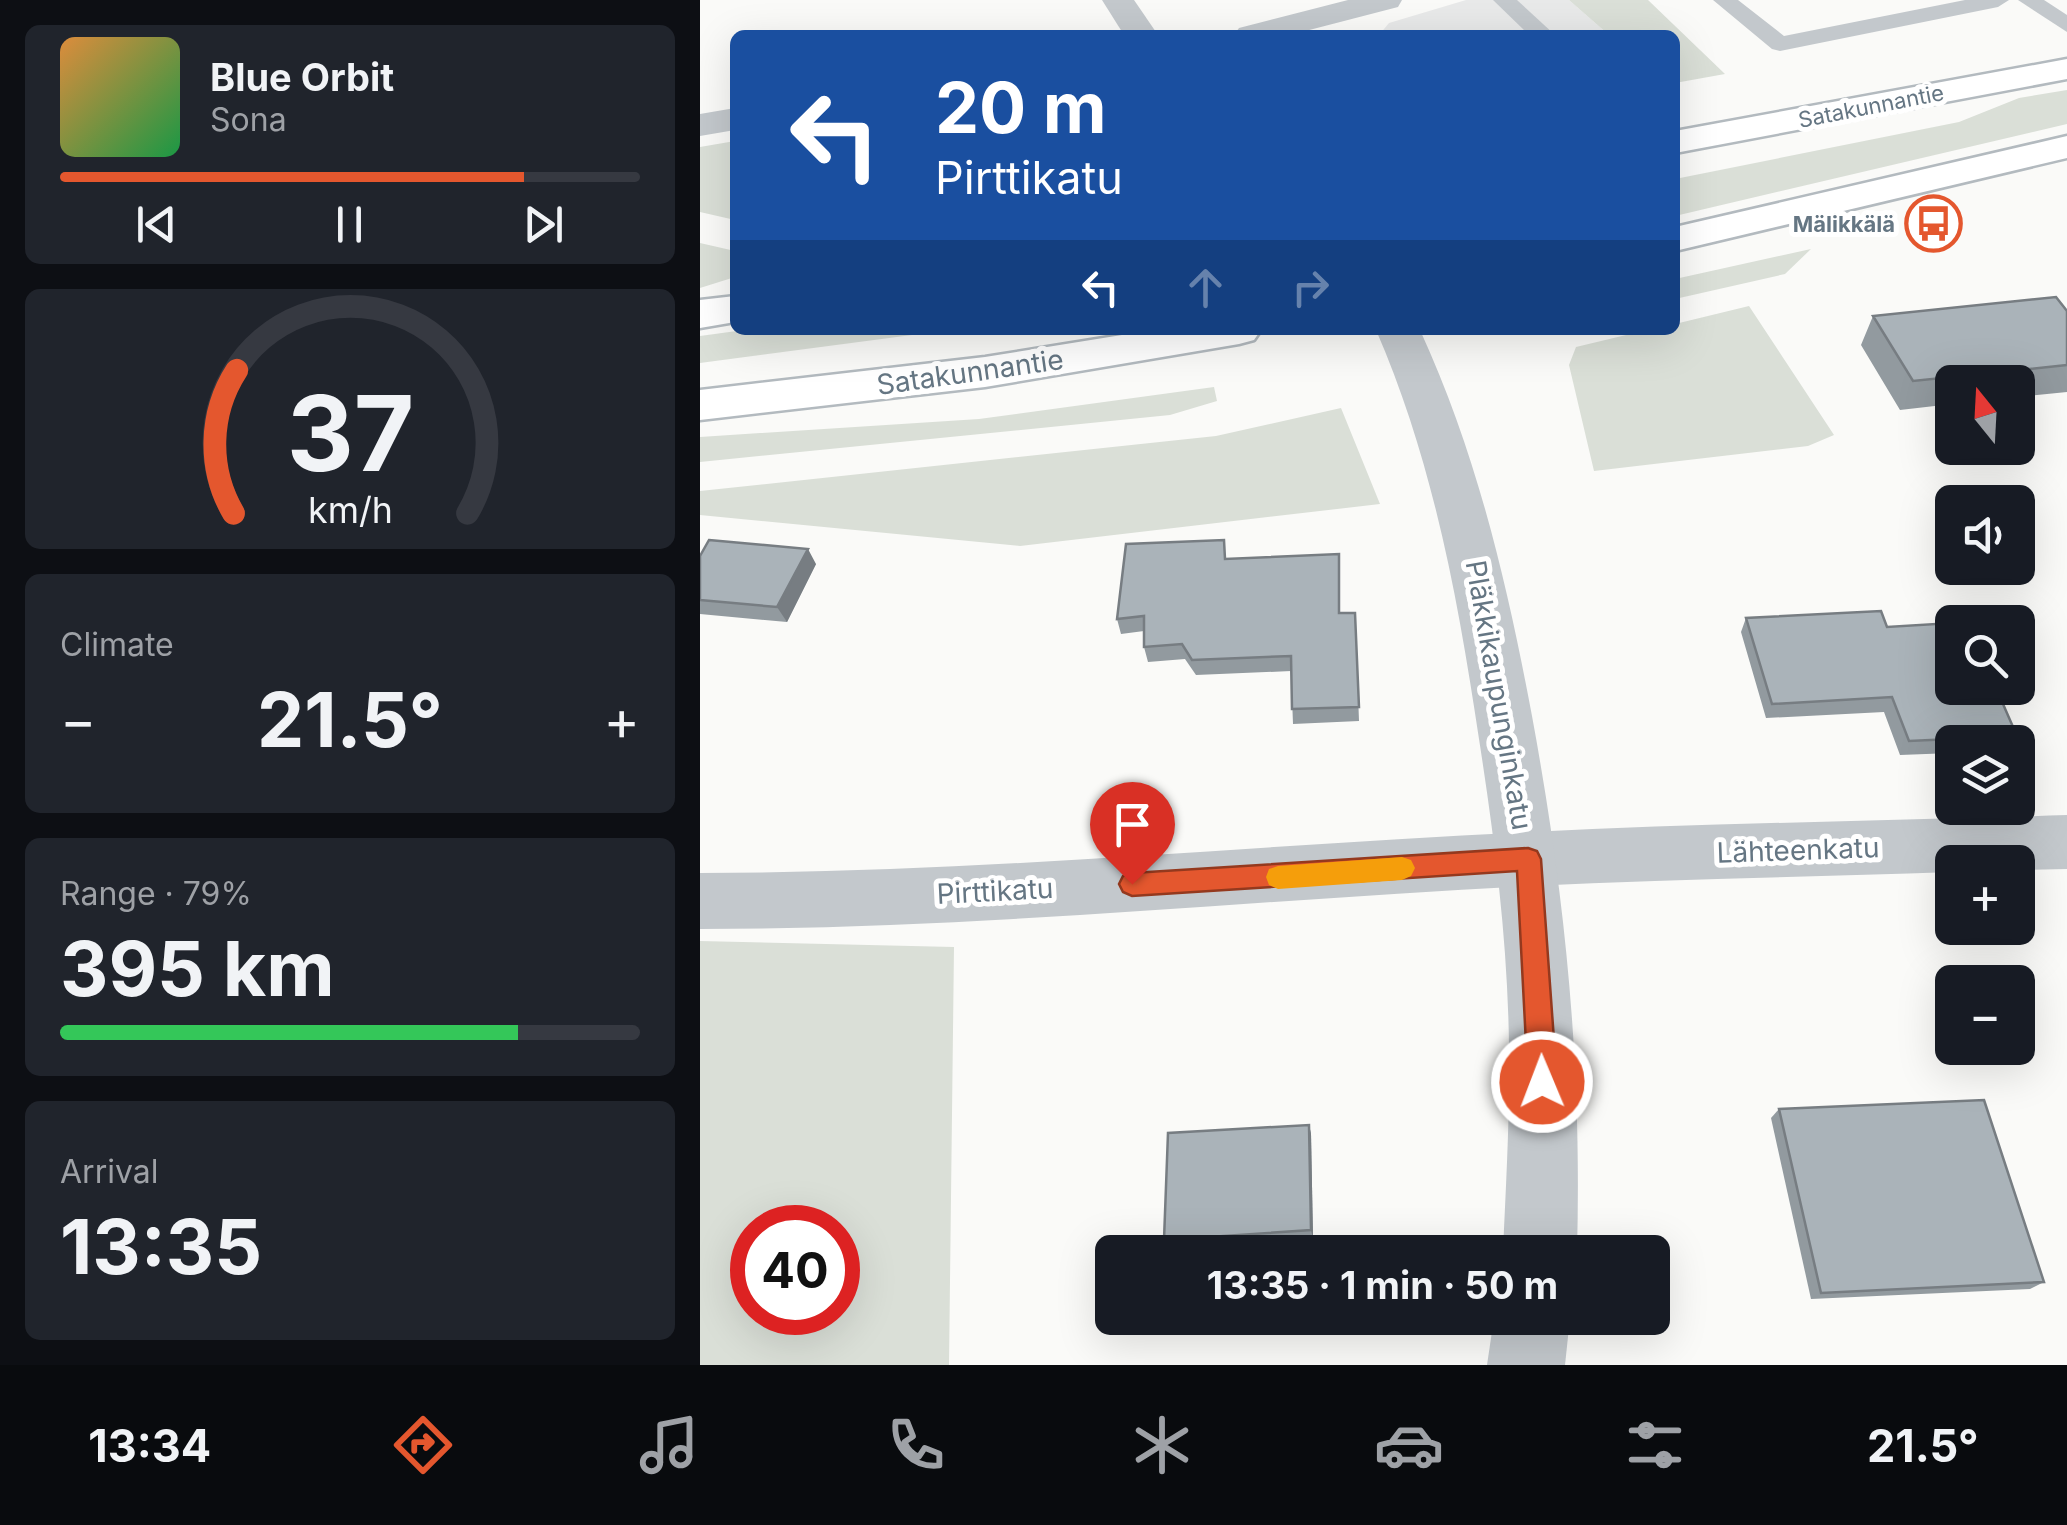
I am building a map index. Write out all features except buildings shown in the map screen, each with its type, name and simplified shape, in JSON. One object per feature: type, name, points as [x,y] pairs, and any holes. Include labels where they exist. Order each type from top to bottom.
[{"type":"main road","name":"Satakunnantie","points":[[1680,141],[2067,69]]},
{"type":"main road","points":[[1680,237],[2067,147]]},
{"type":"main road","points":[[700,314],[730,310]]},
{"type":"main road","name":"Satakunnantie","points":[[700,405],[985,372],[1209,335]]},
{"type":"street","points":[[1118,0],[1137,30]]},
{"type":"street","points":[[1269,30],[1386,0]]},
{"type":"street","points":[[700,125],[730,121]]},
{"type":"street","name":"Pläkkikaupunginkatu","points":[[1400,335],[1430,405],[1481,582],[1528,859],[1543,1048],[1540,1235]]},
{"type":"street","name":"Lähteenkatu","points":[[1528,859],[2067,842]]},
{"type":"street","name":"Pirttikatu","points":[[700,901],[1222,880],[1528,859]]},
{"type":"street","points":[[1526,1365],[1530,1335]]},
{"type":"lane","points":[[1504,0],[1537,30]]},
{"type":"lane","points":[[1724,0],[1780,44],[1998,0]]},
{"type":"lane","points":[[2029,0],[2067,25]]},
{"type":"shaded area","points":[[1466,0],[1569,0],[1603,30],[1383,30],[1389,23]]},
{"type":"shaded area","points":[[1569,0],[1648,0],[1679,30],[1603,30]]},
{"type":"shaded area","points":[[1680,31],[1725,74],[1680,82]]},
{"type":"shaded area","points":[[2067,90],[2067,124],[1680,215],[1680,178],[1959,122],[2019,98]]},
{"type":"shaded area","points":[[730,142],[730,219],[700,212],[700,147]]},
{"type":"shaded area","points":[[700,243],[730,250],[730,279],[700,288]]},
{"type":"shaded area","points":[[1811,249],[1785,274],[1680,298],[1680,278]]},
{"type":"shaded area","points":[[1749,306],[1834,435],[1808,446],[1594,471],[1569,365],[1576,347],[1626,335],[1680,335],[1680,323]]},
{"type":"shaded area","points":[[730,332],[730,335],[912,335],[700,363],[700,336]]},
{"type":"shaded area","points":[[1214,387],[1217,401],[1170,415],[700,462],[700,437],[979,419]]},
{"type":"shaded area","points":[[1341,408],[1380,504],[1020,546],[700,515],[700,491],[1216,436]]},
{"type":"shaded area","points":[[700,941],[954,947],[949,1365],[700,1365]]},
{"type":"slow traffic","points":[[1278,877],[1402,868]]},
{"type":"place","name":"Mälikkälä","points":[[1934,224]]},
{"type":"route","points":[[1132,884],[1528,859],[1543,1048],[1542,1082]]}]
